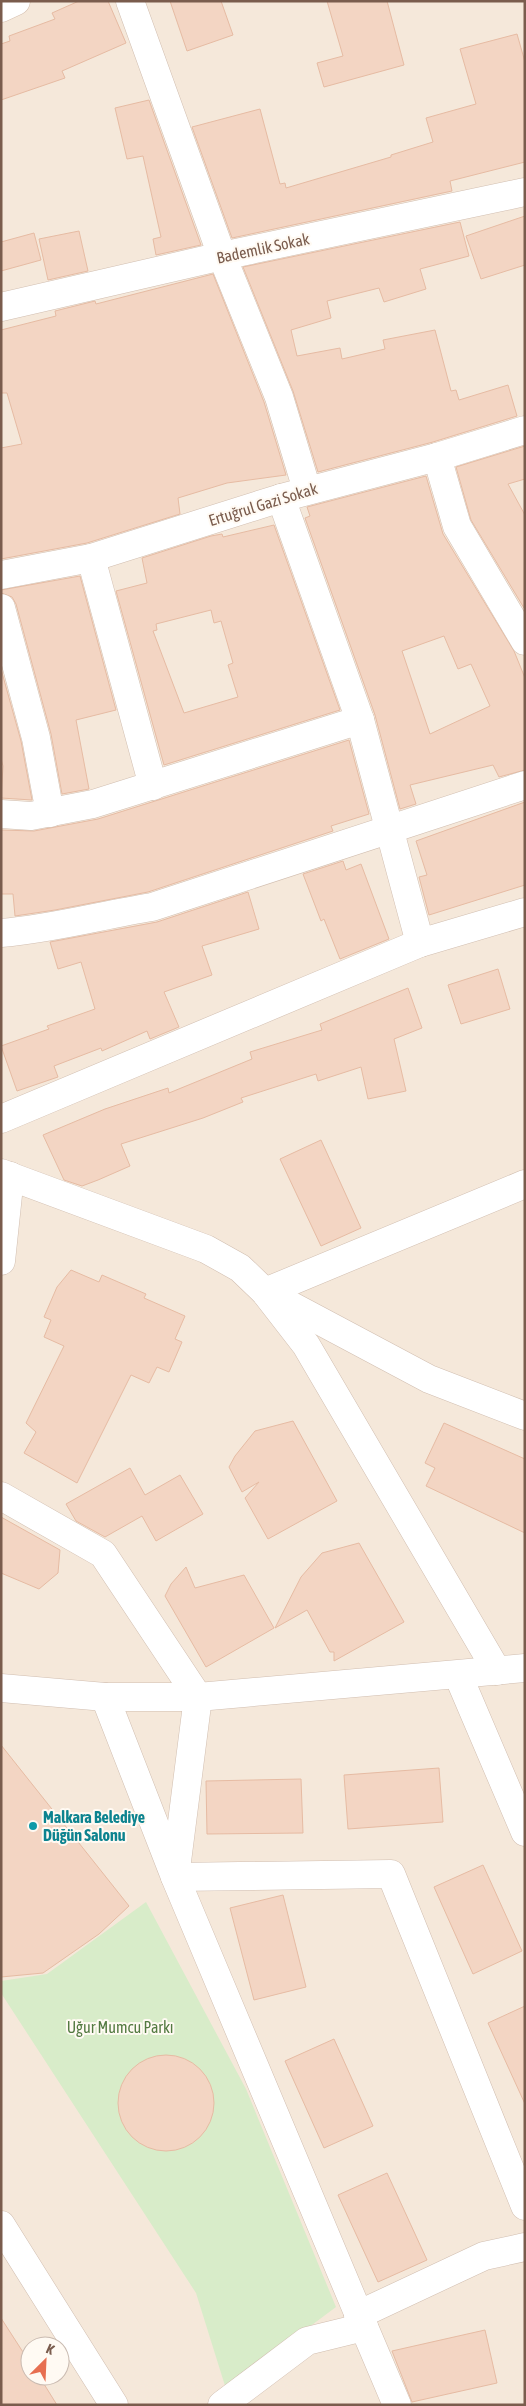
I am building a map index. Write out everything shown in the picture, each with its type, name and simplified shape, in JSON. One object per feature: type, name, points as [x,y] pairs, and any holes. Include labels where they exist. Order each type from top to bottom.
[{"type":"street","points":[[1,8],[16,1]]},
{"type":"street","points":[[130,1],[222,256],[280,397],[294,494],[360,720],[420,943]]},
{"type":"street","name":"Bademlik Sokak","points":[[1,307],[222,256],[525,192]]},
{"type":"street","name":"Ertuğrul Gazi Sokak","points":[[1,575],[90,558],[294,494],[437,456],[525,430]]},
{"type":"street","points":[[437,456],[458,526],[525,641]]},
{"type":"street","points":[[90,558],[153,786]]},
{"type":"street","points":[[1,608],[36,738],[50,814]]},
{"type":"street","points":[[1,814],[31,816],[50,814],[93,804],[360,720]]},
{"type":"street","points":[[1,933],[35,930],[95,916],[152,907],[388,828],[525,785]]},
{"type":"street","points":[[1,1119],[420,943],[525,912]]},
{"type":"street","points":[[1,1261],[6,1175],[206,1250],[240,1268],[265,1292],[306,1345],[497,1671]]},
{"type":"street","points":[[265,1292],[525,1184]]},
{"type":"street","points":[[265,1292],[429,1379],[525,1416]]},
{"type":"street","points":[[1,1496],[103,1554],[198,1697],[175,1877]]},
{"type":"street","points":[[1,1688],[105,1698],[198,1697],[525,1668]]},
{"type":"street","points":[[458,1675],[525,1832]]},
{"type":"street","points":[[105,1698],[175,1877],[397,2405]]},
{"type":"street","points":[[175,1877],[391,1874],[525,2206]]},
{"type":"street","points":[[1,2225],[114,2405]]},
{"type":"street","points":[[222,2405],[308,2341],[361,2321],[484,2256],[525,2247]]},
{"type":"shaded area","points":[[1,1],[525,1],[525,2405],[1,2405]]},
{"type":"green space","name":"Uğur Mumcu Parkı","points":[[146,1902],[246,2089],[336,2307],[226,2389],[196,2293],[1,1993],[1,1981],[47,1974]]},
{"type":"building","points":[[79,1],[108,1],[126,43],[62,71],[65,78],[1,100],[1,44],[10,41],[9,36],[55,19],[52,13]]},
{"type":"building","points":[[170,1],[221,1],[233,35],[187,51]]},
{"type":"building","points":[[327,1],[387,1],[404,65],[324,87],[317,63],[343,56]]},
{"type":"building","points":[[517,34],[525,62],[525,162],[450,181],[452,191],[232,238],[192,127],[260,109],[280,184],[285,183],[286,188],[391,157],[391,155],[433,142],[426,118],[476,104],[460,49]]},
{"type":"building","points":[[149,100],[201,245],[156,255],[153,239],[161,237],[143,156],[127,159],[115,108]]},
{"type":"building","points":[[525,216],[525,265],[481,279],[466,236]]},
{"type":"building","points":[[460,222],[469,256],[420,269],[426,289],[384,302],[379,288],[327,301],[331,318],[291,330],[297,356],[340,348],[342,359],[385,349],[383,340],[435,330],[451,391],[456,390],[459,400],[508,385],[517,416],[433,442],[318,472],[293,391],[243,267]]},
{"type":"building","points":[[79,231],[88,271],[48,280],[39,239]]},
{"type":"building","points":[[34,233],[41,260],[1,271],[1,242]]},
{"type":"building","points":[[213,274],[264,402],[286,475],[227,483],[178,498],[180,514],[87,543],[1,559],[1,448],[22,444],[7,393],[1,393],[1,330],[56,316],[55,311],[95,301],[96,304]]},
{"type":"building","points":[[525,446],[525,479],[508,484],[525,515],[524,608],[471,520],[456,467]]},
{"type":"building","points":[[426,476],[443,534],[514,651],[525,678],[525,770],[499,777],[493,765],[410,785],[416,804],[400,809],[375,715],[305,518],[310,516],[307,507]],"holes":[[[444,636],[458,669],[471,664],[490,706],[430,734],[402,651]]]},
{"type":"building","points":[[274,525],[340,710],[164,765],[116,591],[147,583],[142,558],[211,536],[222,534],[223,537]],"holes":[[[211,610],[214,623],[221,621],[233,663],[228,665],[238,697],[184,713],[153,631],[157,630],[156,624]]]},
{"type":"building","points":[[80,576],[116,710],[76,720],[89,789],[62,794],[51,734],[16,604],[12,597],[1,593],[1,590]]},
{"type":"building","points":[[1,669],[21,741],[32,800],[1,798],[3,766],[1,759]]},
{"type":"building","points":[[349,740],[369,814],[331,826],[333,831],[148,892],[55,910],[15,916],[13,894],[1,894],[1,830],[34,831],[98,819]]},
{"type":"building","points":[[525,802],[525,885],[429,915],[419,877],[427,875],[416,841]]},
{"type":"building","points":[[343,861],[346,870],[361,864],[389,939],[340,959],[324,919],[321,921],[303,874]]},
{"type":"building","points":[[248,892],[259,929],[202,946],[212,975],[164,992],[179,1027],[150,1039],[147,1031],[102,1051],[101,1048],[54,1066],[58,1077],[17,1091],[1,1046],[49,1029],[47,1026],[95,1009],[81,962],[58,969],[50,942],[157,922]]},
{"type":"building","points":[[498,969],[510,1009],[461,1024],[448,985]]},
{"type":"building","points":[[408,988],[422,1028],[394,1039],[406,1091],[368,1099],[361,1067],[318,1081],[316,1074],[241,1098],[243,1102],[203,1118],[121,1144],[130,1166],[98,1180],[82,1186],[64,1180],[43,1135],[105,1109],[168,1088],[169,1093],[252,1059],[250,1052],[322,1030],[320,1024]]},
{"type":"building","points":[[321,1140],[361,1228],[321,1246],[280,1159]]},
{"type":"building","points":[[71,1270],[99,1282],[102,1275],[146,1294],[144,1298],[185,1316],[175,1339],[182,1342],[169,1372],[157,1367],[149,1383],[131,1375],[77,1483],[24,1453],[36,1432],[26,1423],[64,1346],[44,1337],[51,1320],[44,1317],[57,1287]]},
{"type":"building","points":[[293,1421],[337,1501],[268,1539],[245,1498],[259,1482],[242,1492],[229,1467],[235,1456],[255,1431]]},
{"type":"building","points":[[444,1423],[525,1459],[525,1533],[426,1486],[435,1468],[425,1463]]},
{"type":"building","points":[[130,1468],[145,1495],[180,1475],[203,1514],[156,1541],[142,1516],[105,1537],[76,1521],[66,1504]]},
{"type":"building","points":[[1,1517],[60,1550],[58,1573],[39,1589],[1,1573]]},
{"type":"building","points":[[359,1543],[404,1622],[334,1661],[334,1652],[330,1652],[307,1610],[275,1628],[301,1577],[322,1553]]},
{"type":"building","points":[[186,1567],[195,1588],[244,1575],[274,1628],[206,1667],[165,1596],[171,1584]]},
{"type":"building","name":"Malkara Belediye Düğün Salonu","points":[[1,1745],[129,1906],[99,1934],[43,1973],[1,1977]]},
{"type":"building","points":[[439,1768],[443,1822],[348,1829],[344,1775]]},
{"type":"building","points":[[301,1779],[303,1833],[207,1834],[206,1781]]},
{"type":"building","points":[[483,1865],[522,1951],[473,1974],[434,1887]]},
{"type":"building","points":[[283,1895],[306,1987],[254,2000],[230,1908]]},
{"type":"building","points":[[525,2006],[525,2104],[488,2023]]},
{"type":"building","points":[[334,2039],[373,2126],[324,2148],[285,2061]]},
{"type":"building","points":[[166,2055],[184,2059],[200,2069],[210,2085],[214,2103],[210,2121],[200,2137],[184,2147],[166,2151],[148,2147],[132,2137],[122,2121],[118,2103],[122,2085],[132,2069],[148,2059]]},
{"type":"building","points":[[387,2173],[427,2260],[378,2282],[338,2195]]},
{"type":"building","points":[[1,2318],[20,2347],[20,2386],[45,2386],[57,2405],[1,2405]]},
{"type":"building","points":[[485,2330],[497,2383],[412,2402],[392,2351]]},
{"type":"place","name":"Malkara Belediye Düğün Salonu","points":[[33,1826]]}]
